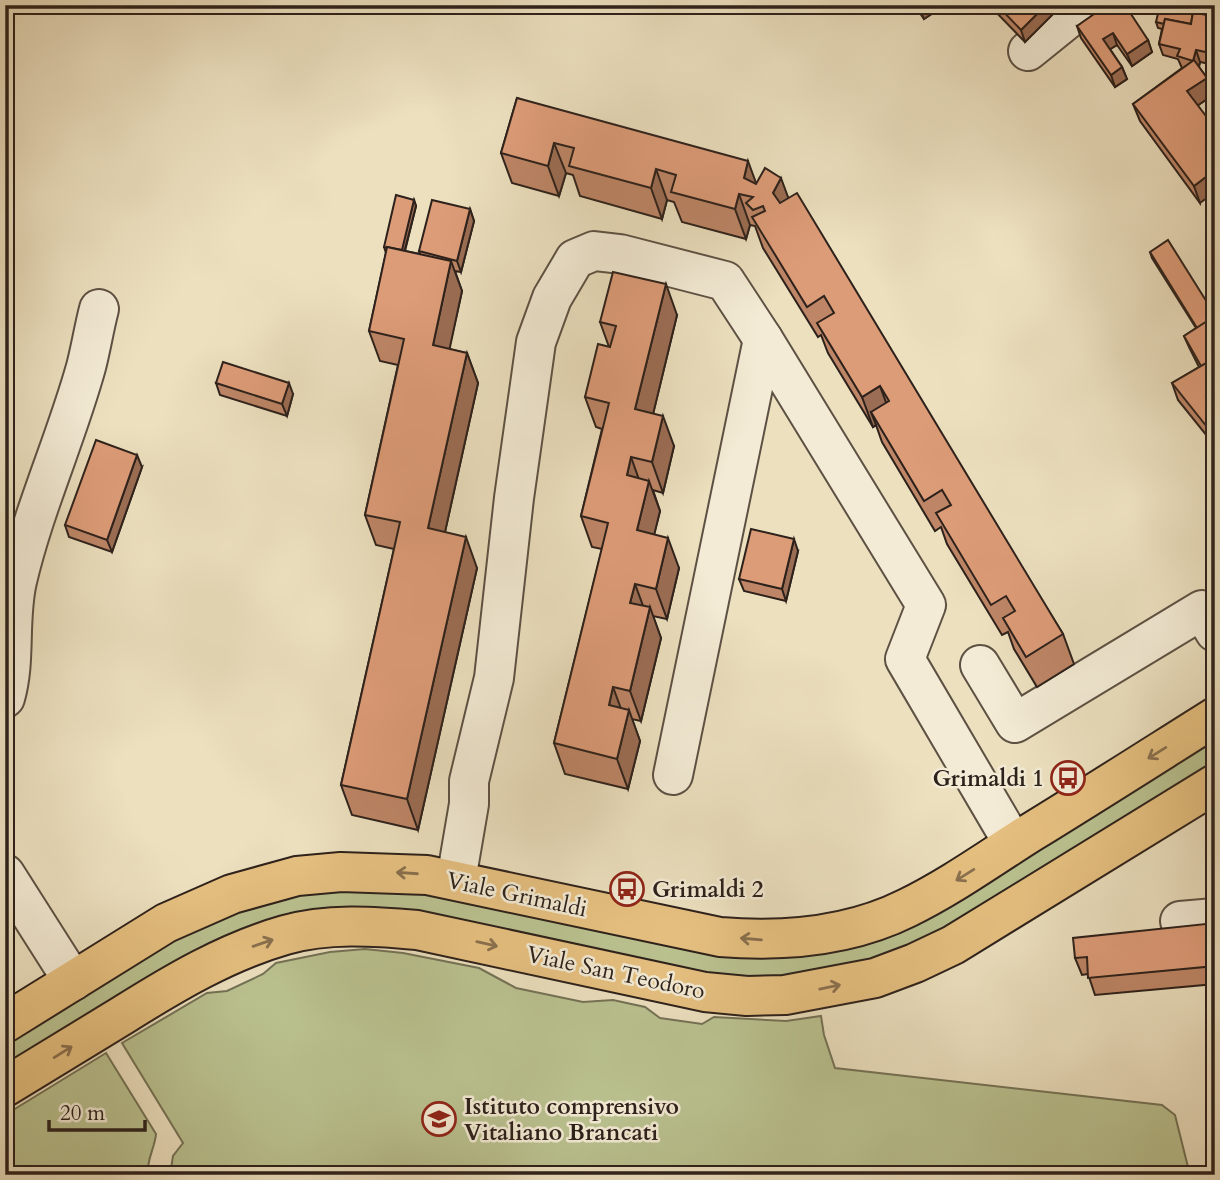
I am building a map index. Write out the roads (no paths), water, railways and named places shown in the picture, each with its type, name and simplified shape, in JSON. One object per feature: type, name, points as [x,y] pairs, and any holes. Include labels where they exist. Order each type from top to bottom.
[{"type":"main road","name":"Viale Grimaldi","points":[[5,1023],[166,923],[232,894],[297,876],[341,872],[391,872],[456,880],[720,937],[765,940],[819,936],[905,909],[964,876],[1215,717]]},
{"type":"main road","name":"Viale San Teodoro","points":[[5,1087],[183,978],[248,948],[286,935],[327,928],[376,926],[417,930],[705,992],[747,996],[785,995],[875,978],[953,945],[1215,784]]},
{"type":"street","points":[[1028,51],[1085,5]]},
{"type":"street","points":[[456,880],[469,804],[469,781],[494,678],[514,498],[536,342],[552,298],[575,259],[594,251],[620,254],[725,281],[926,605],[905,659],[1013,843]]},
{"type":"street","points":[[5,698],[12,653],[12,614],[17,583],[28,540],[86,368],[99,309]]},
{"type":"street","points":[[673,775],[763,339]]},
{"type":"street","points":[[980,665],[1015,723],[1202,611],[1215,632]]},
{"type":"street","points":[[5,874],[73,981]]},
{"type":"place","name":"Grimaldi 1","points":[[1068,778]]},
{"type":"place","name":"Grimaldi 2","points":[[627,889]]},
{"type":"place","name":"Istituto comprensivo Vitaliano Brancati","points":[[439,1119]]}]
